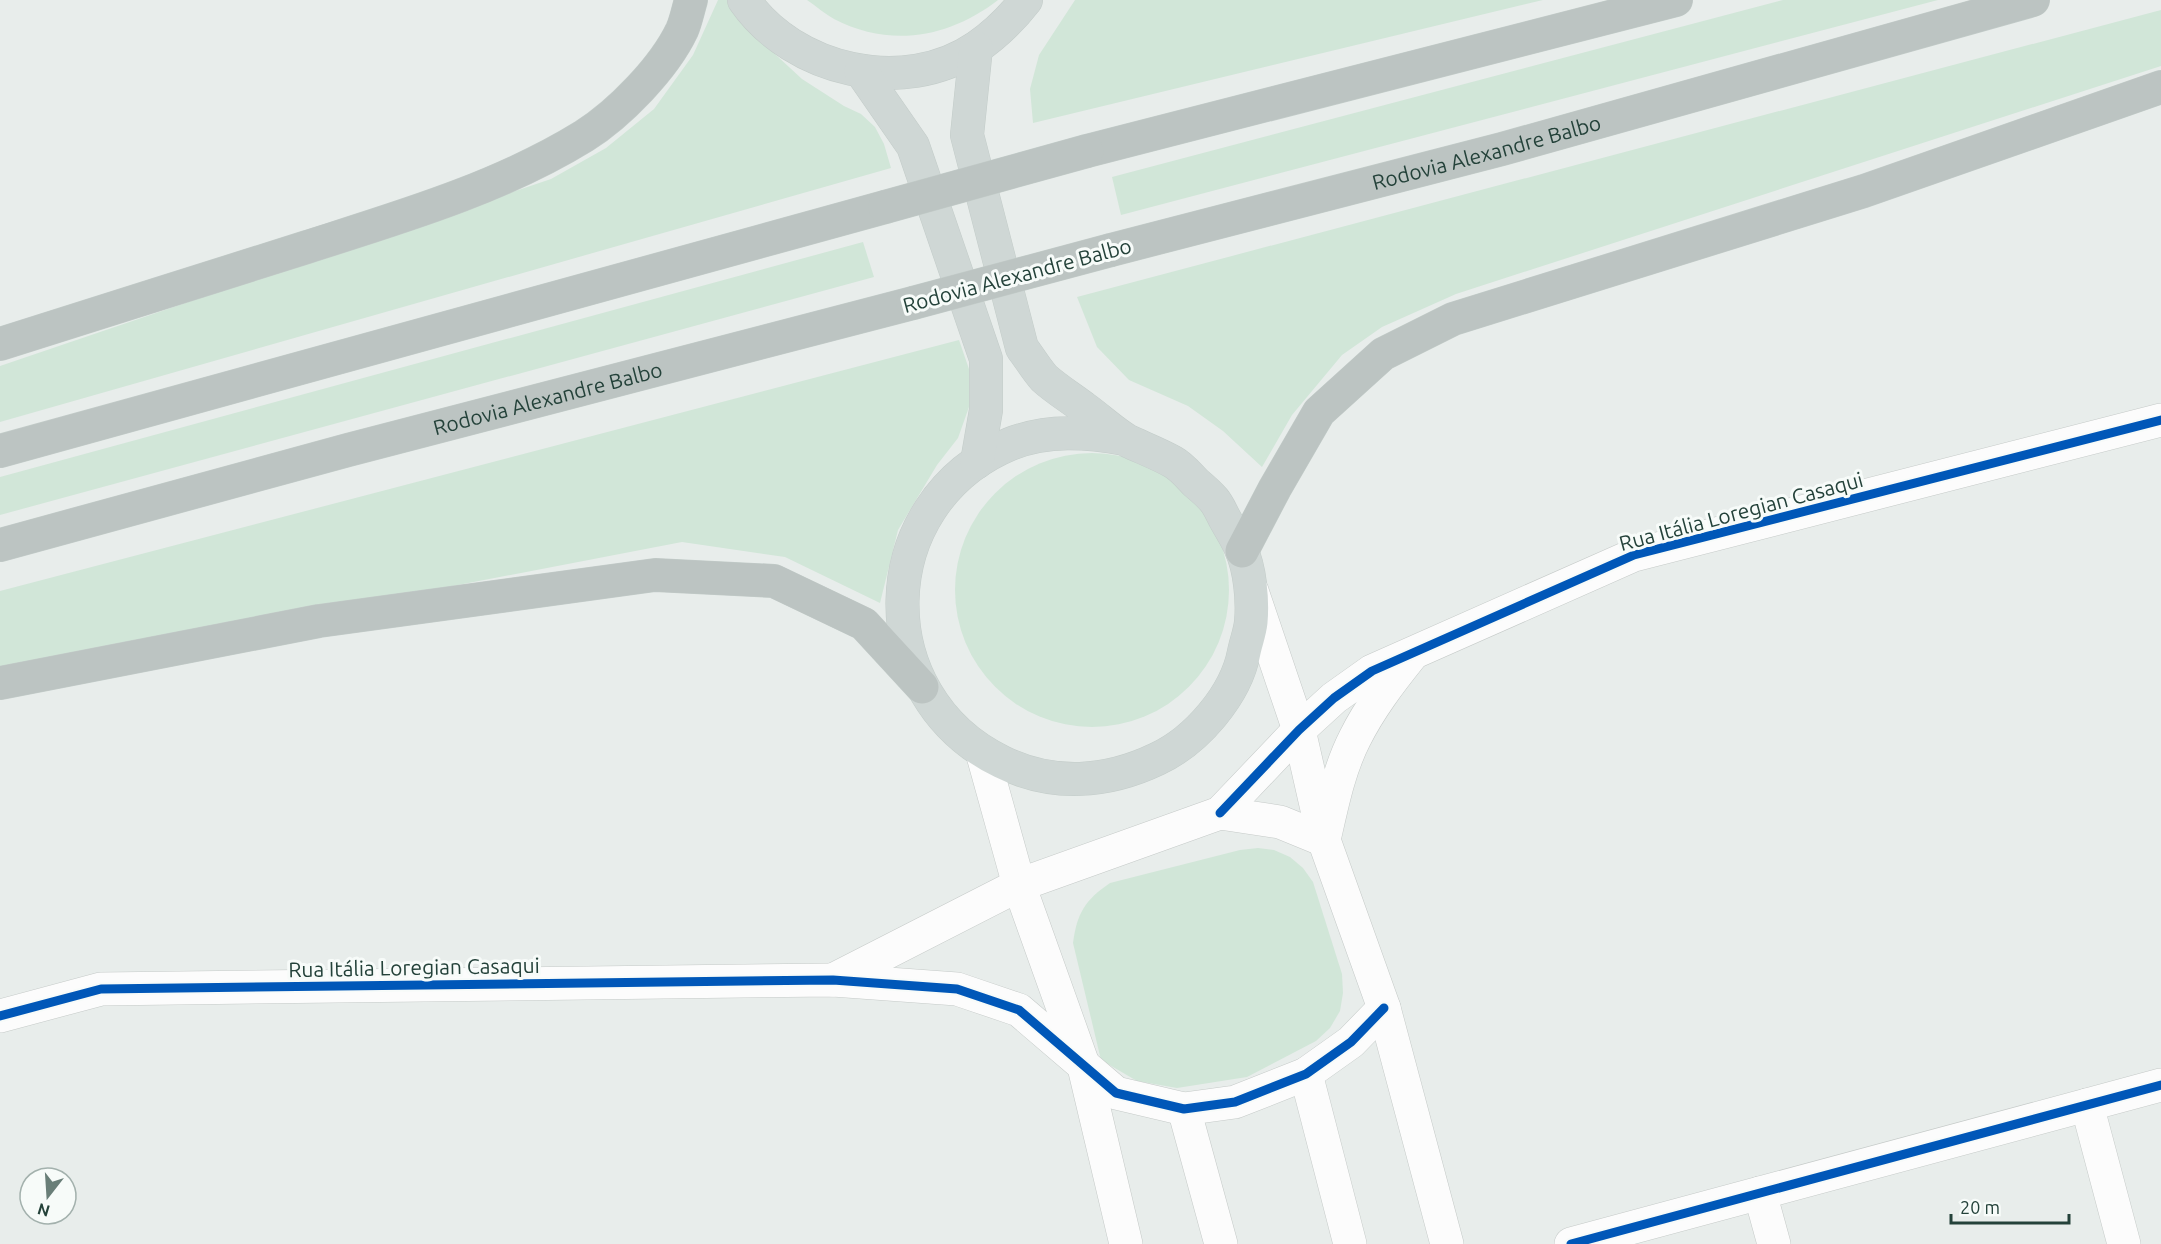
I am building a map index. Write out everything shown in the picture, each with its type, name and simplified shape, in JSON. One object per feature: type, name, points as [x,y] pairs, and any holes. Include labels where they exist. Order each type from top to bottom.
[{"type":"highway","points":[[0,344],[402,217],[488,184],[544,158],[586,135],[625,103],[659,67],[682,30],[691,0]]},
{"type":"highway","points":[[0,450],[1087,152],[1676,0]]},
{"type":"highway","name":"Rodovia Alexandre Balbo","points":[[0,545],[348,450],[1502,149],[2033,0]]},
{"type":"highway","points":[[1245,566],[1275,488],[1318,412],[1383,354],[1453,320],[1864,191],[2161,87]]},
{"type":"highway","points":[[0,683],[319,621],[655,575],[774,581],[864,624],[922,687]]},
{"type":"main road","points":[[744,0],[752,11],[783,40],[820,61],[861,71],[891,73],[920,69],[949,61],[976,48],[1008,22],[1026,0]]},
{"type":"main road","points":[[976,48],[967,135],[1022,348],[1043,377],[1125,439],[1175,463],[1216,502],[1245,566],[1251,622],[1243,661],[1225,698],[1200,729],[1168,754],[1132,771],[1094,779],[1055,779],[1017,769],[982,752],[958,734],[938,712],[922,687],[906,648],[901,606],[906,564],[921,525],[945,490],[977,462],[1011,444],[1048,434],[1087,432],[1125,439]]},
{"type":"main road","points":[[861,71],[913,146],[986,359],[986,410],[977,462]]},
{"type":"street","name":"Rua Itália Loregian Casaqui","points":[[832,980],[1019,885],[1220,813],[1299,730],[1334,699],[1372,671],[1634,555],[2161,420]]},
{"type":"street","points":[[1245,566],[1299,730],[1324,840],[1384,1008],[1447,1244]]},
{"type":"street","name":"Rua Itália Loregian Casaqui","points":[[1220,813],[1280,822],[1324,840],[1336,788],[1355,739],[1382,693],[1415,651]]},
{"type":"street","points":[[982,752],[1019,885],[1084,1067],[1126,1244]]},
{"type":"street","name":"Rua Itália Loregian Casaqui","points":[[0,1016],[100,989],[832,980],[957,989],[1019,1010],[1116,1094],[1184,1109]]},
{"type":"street","points":[[1221,1244],[1184,1109],[1235,1102],[1306,1074],[1351,1042],[1384,1008]]},
{"type":"street","points":[[1306,1074],[1350,1244]]},
{"type":"street","points":[[1571,1244],[2161,1085]]},
{"type":"street","points":[[2087,1105],[2124,1244]]},
{"type":"street","points":[[1760,1193],[1774,1244]]},
{"type":"green space","points":[[718,0],[734,0],[776,55],[802,79],[861,114],[875,127],[884,144],[891,168],[0,422],[0,366],[551,179],[606,148],[654,109],[693,55]]},
{"type":"green space","points":[[807,0],[998,0],[960,23],[919,35],[898,36],[876,34],[855,28],[834,19]]},
{"type":"green space","points":[[1075,0],[1543,0],[1033,123],[1030,89],[1039,55]]},
{"type":"green space","points":[[1783,0],[1938,0],[1121,215],[1112,177]]},
{"type":"green space","points":[[2161,10],[2161,66],[1456,294],[1382,327],[1342,355],[1292,415],[1262,467],[1223,431],[1188,406],[1129,380],[1097,347],[1077,297]]},
{"type":"green space","points":[[863,242],[874,277],[0,515],[0,477]]},
{"type":"green space","points":[[959,340],[970,372],[969,407],[958,438],[937,465],[898,530],[880,603],[785,557],[682,542],[0,673],[0,591]]},
{"type":"green space","points":[[1092,453],[1119,456],[1144,463],[1168,476],[1189,493],[1206,514],[1219,538],[1226,563],[1229,590],[1226,617],[1219,642],[1206,666],[1189,687],[1168,704],[1144,717],[1119,724],[1092,727],[1065,724],[1040,717],[1016,704],[995,687],[978,666],[965,642],[958,617],[955,590],[958,563],[965,538],[978,514],[995,493],[1016,476],[1040,463],[1065,456]]},
{"type":"green space","points":[[1258,848],[1274,850],[1290,857],[1303,868],[1313,882],[1342,974],[1343,993],[1340,1011],[1330,1028],[1316,1041],[1247,1077],[1177,1088],[1137,1081],[1101,1060],[1073,943],[1077,923],[1088,902],[1110,883],[1240,850]]},
{"type":"cycle path","points":[[1220,813],[1299,730],[1334,698],[1372,671],[1634,555],[2161,420]]},
{"type":"cycle path","points":[[0,1016],[101,989],[833,980],[957,989],[1019,1010],[1116,1093],[1184,1109],[1235,1102],[1306,1074],[1351,1042],[1384,1008]]},
{"type":"cycle path","points":[[1571,1244],[2161,1085]]}]
